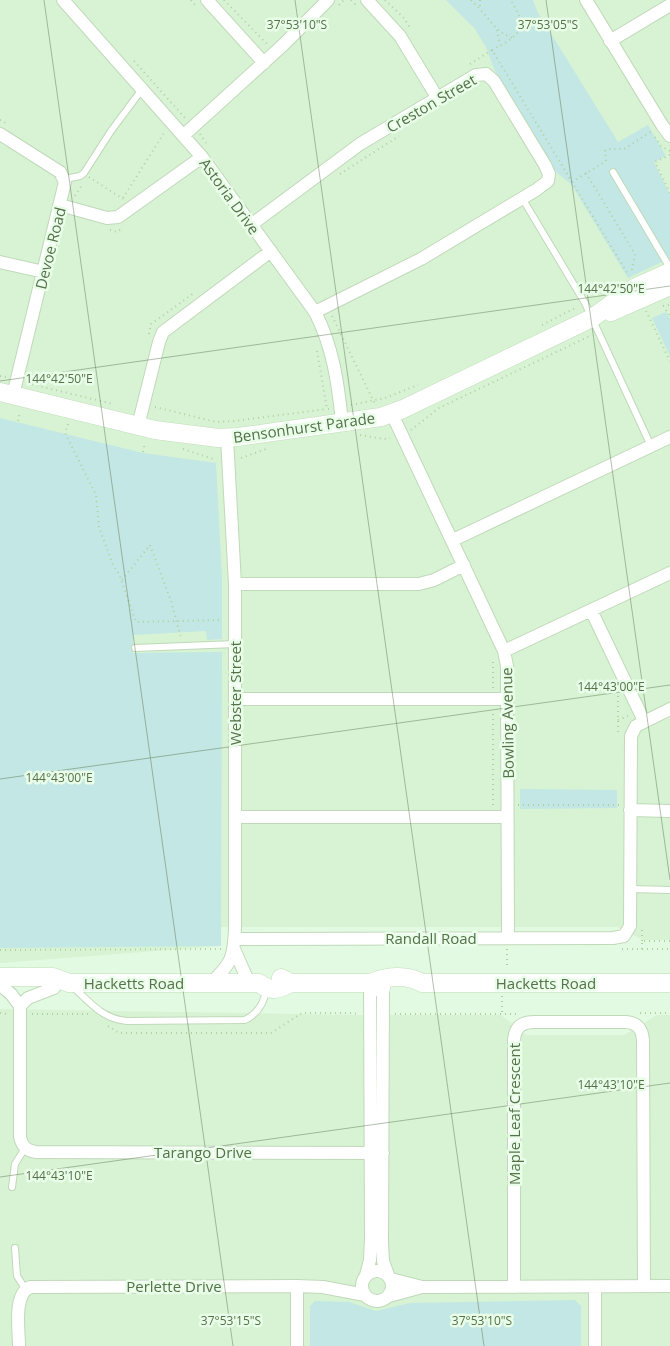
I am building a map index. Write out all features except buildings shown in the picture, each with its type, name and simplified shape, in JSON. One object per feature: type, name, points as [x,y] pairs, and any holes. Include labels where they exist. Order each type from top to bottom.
[{"type":"street","name":"Astoria Drive","points":[[63,0],[143,88],[187,126],[202,157],[251,225],[320,309],[330,346],[336,413]]},
{"type":"street","points":[[207,0],[264,63]]},
{"type":"street","points":[[187,126],[264,63],[328,0]]},
{"type":"street","points":[[368,0],[388,20],[400,36],[438,99]]},
{"type":"street","points":[[586,0],[662,126],[670,136]]},
{"type":"street","points":[[610,41],[670,5]]},
{"type":"street","name":"Creston Street","points":[[251,225],[360,144],[476,76],[483,74],[489,75],[494,81],[547,169]]},
{"type":"street","points":[[0,134],[60,172],[65,179]]},
{"type":"street","points":[[60,205],[107,218],[118,217],[202,157]]},
{"type":"street","points":[[320,309],[421,259],[522,198],[548,181],[547,169]]},
{"type":"street","name":"Devoe Road","points":[[10,389],[44,272],[65,179]]},
{"type":"street","points":[[144,427],[144,405],[163,332],[271,251]]},
{"type":"street","points":[[0,262],[44,272]]},
{"type":"street","name":"Bensonhurst Parade","points":[[592,318],[634,288],[670,272]]},
{"type":"street","name":"Bensonhurst Parade","points":[[10,389],[144,427],[207,437],[227,438],[336,413],[387,415],[592,318],[624,307],[670,286]]},
{"type":"street","name":"Bowling Avenue","points":[[387,415],[464,565],[499,652],[507,666],[508,938]]},
{"type":"street","points":[[452,540],[670,437]]},
{"type":"street","name":"Webster Street","points":[[210,983],[230,962],[234,944],[235,584],[227,438]]},
{"type":"street","points":[[235,584],[419,584],[434,580],[464,565]]},
{"type":"street","points":[[499,652],[670,573]]},
{"type":"street","points":[[591,610],[644,721]]},
{"type":"street","points":[[235,699],[507,699]]},
{"type":"street","points":[[630,889],[631,736],[636,726],[670,709]]},
{"type":"street","points":[[630,810],[670,811]]},
{"type":"street","points":[[235,817],[508,811]]},
{"type":"street","name":"Randall Road","points":[[234,944],[508,938],[618,938],[626,934],[630,926],[630,889]]},
{"type":"street","name":"Webster Street","points":[[234,944],[258,985]]},
{"type":"street","name":"Hacketts Road","points":[[2,985],[53,977],[61,986],[210,983],[258,985],[264,977],[280,978],[291,983],[378,983],[413,978],[422,983],[670,983]]},
{"type":"street","points":[[378,983],[377,1153],[382,1252],[392,1288],[389,1296]]},
{"type":"street","points":[[2,985],[20,1006],[20,1137],[25,1148]]},
{"type":"street","points":[[20,1006],[28,998],[61,986]]},
{"type":"street","name":"Maple Leaf Crescent","points":[[514,1287],[514,1040],[515,1032],[519,1026],[534,1022],[626,1022],[635,1024],[642,1031],[644,1286]]},
{"type":"street","name":"Tarango Drive","points":[[25,1148],[36,1152],[377,1153]]},
{"type":"street","points":[[377,1153],[370,1260],[362,1290],[372,1300],[376,1301],[422,1286]]},
{"type":"street","points":[[364,1278],[374,1270],[384,1272],[389,1277],[422,1286],[670,1286]]},
{"type":"street","name":"Perlette Drive","points":[[323,1287],[364,1278]]},
{"type":"street","name":"Perlette Drive","points":[[26,1290],[42,1286],[297,1286],[323,1287],[365,1294]]},
{"type":"street","points":[[297,1286],[297,1346]]},
{"type":"street","points":[[595,1286],[595,1346]]},
{"type":"street","points":[[19,1346],[19,1303],[22,1293],[26,1290]]},
{"type":"lane","points":[[65,179],[80,176],[84,173],[116,124],[143,88]]},
{"type":"lane","points":[[613,172],[670,268]]},
{"type":"lane","points":[[522,198],[592,318],[651,446]]},
{"type":"lane","points":[[135,648],[235,644]]},
{"type":"lane","points":[[630,889],[670,890]]},
{"type":"lane","points":[[61,986],[112,1019],[127,1021],[244,1020],[260,1009],[264,1000],[258,985]]},
{"type":"lane","points":[[12,1187],[16,1164],[25,1148]]},
{"type":"lane","points":[[16,1248],[17,1276],[26,1290]]},
{"type":"path","points":[[224,0],[266,45],[273,38]]},
{"type":"path","points":[[471,0],[480,8],[497,30],[505,36],[513,38]]},
{"type":"path","points":[[480,0],[480,8]]},
{"type":"path","points":[[492,50],[513,38],[523,23],[511,0]]},
{"type":"path","points":[[497,30],[500,46]]},
{"type":"path","points":[[132,59],[187,126],[206,143]]},
{"type":"path","points":[[187,126],[192,112]]},
{"type":"path","points":[[123,199],[166,131]]},
{"type":"path","points":[[572,182],[606,161],[605,151],[608,149],[624,149],[652,131]]},
{"type":"path","points":[[338,176],[401,134]]},
{"type":"path","points":[[670,155],[655,162],[670,192]]},
{"type":"path","points":[[547,169],[560,162]]},
{"type":"path","points":[[586,173],[635,254],[630,278]]},
{"type":"path","points":[[88,176],[123,199]]},
{"type":"path","points":[[123,199],[131,194]]},
{"type":"path","points":[[657,305],[670,305]]},
{"type":"path","points":[[646,310],[650,308]]},
{"type":"path","points":[[320,309],[338,326],[373,401],[387,415],[390,438]]},
{"type":"path","points":[[666,310],[670,316]]},
{"type":"path","points":[[538,328],[592,318]]},
{"type":"path","points":[[416,428],[440,408],[592,318]]},
{"type":"path","points":[[315,345],[336,413]]},
{"type":"path","points":[[0,376],[10,389],[116,405]]},
{"type":"path","points":[[144,405],[216,422],[234,421],[336,413],[395,395],[420,384]]},
{"type":"path","points":[[68,424],[65,433],[96,495],[99,528],[113,565],[122,580],[136,622],[223,620]]},
{"type":"path","points":[[144,427],[144,452]]},
{"type":"path","points":[[359,435],[384,439]]},
{"type":"path","points":[[243,458],[272,447]]},
{"type":"path","points":[[122,580],[150,545],[181,632],[182,646]]},
{"type":"path","points":[[499,652],[493,699],[493,811],[619,805],[618,799]]},
{"type":"path","points":[[618,694],[618,740]]},
{"type":"path","points":[[642,949],[642,941],[670,941]]},
{"type":"path","points":[[104,1023],[119,1033],[271,1033],[302,1013],[353,1013],[360,1015],[360,1022],[394,1022],[394,1014],[522,1014]]},
{"type":"path","points":[[632,1013],[670,1013]]},
{"type":"path","points":[[0,1014],[8,1014],[8,1020],[31,1020],[31,1014],[90,1014]]},
{"type":"shaded area","points":[[0,0],[670,0],[670,940],[643,940],[617,927],[221,927],[221,946],[0,963]]},
{"type":"shaded area","points":[[446,0],[533,0],[537,11],[618,142],[648,125],[666,156],[654,162],[670,195],[670,258],[628,278],[571,184],[556,172],[495,71],[486,47],[475,29]]},
{"type":"shaded area","points":[[666,312],[670,319],[670,356],[652,318]]},
{"type":"shaded area","points":[[0,418],[143,453],[216,463],[222,578],[222,639],[207,640],[206,631],[133,635],[133,653],[222,652],[221,946],[0,948]]},
{"type":"shaded area","points":[[520,789],[617,790],[617,808],[520,809]]},
{"type":"shaded area","points":[[0,1009],[357,1015],[501,1015],[527,1035],[624,1035],[657,1015],[670,1015],[670,1346],[0,1346]]},
{"type":"shaded area","points":[[575,1300],[581,1306],[581,1346],[310,1346],[310,1306],[315,1301],[349,1302],[376,1311],[410,1303]]}]
